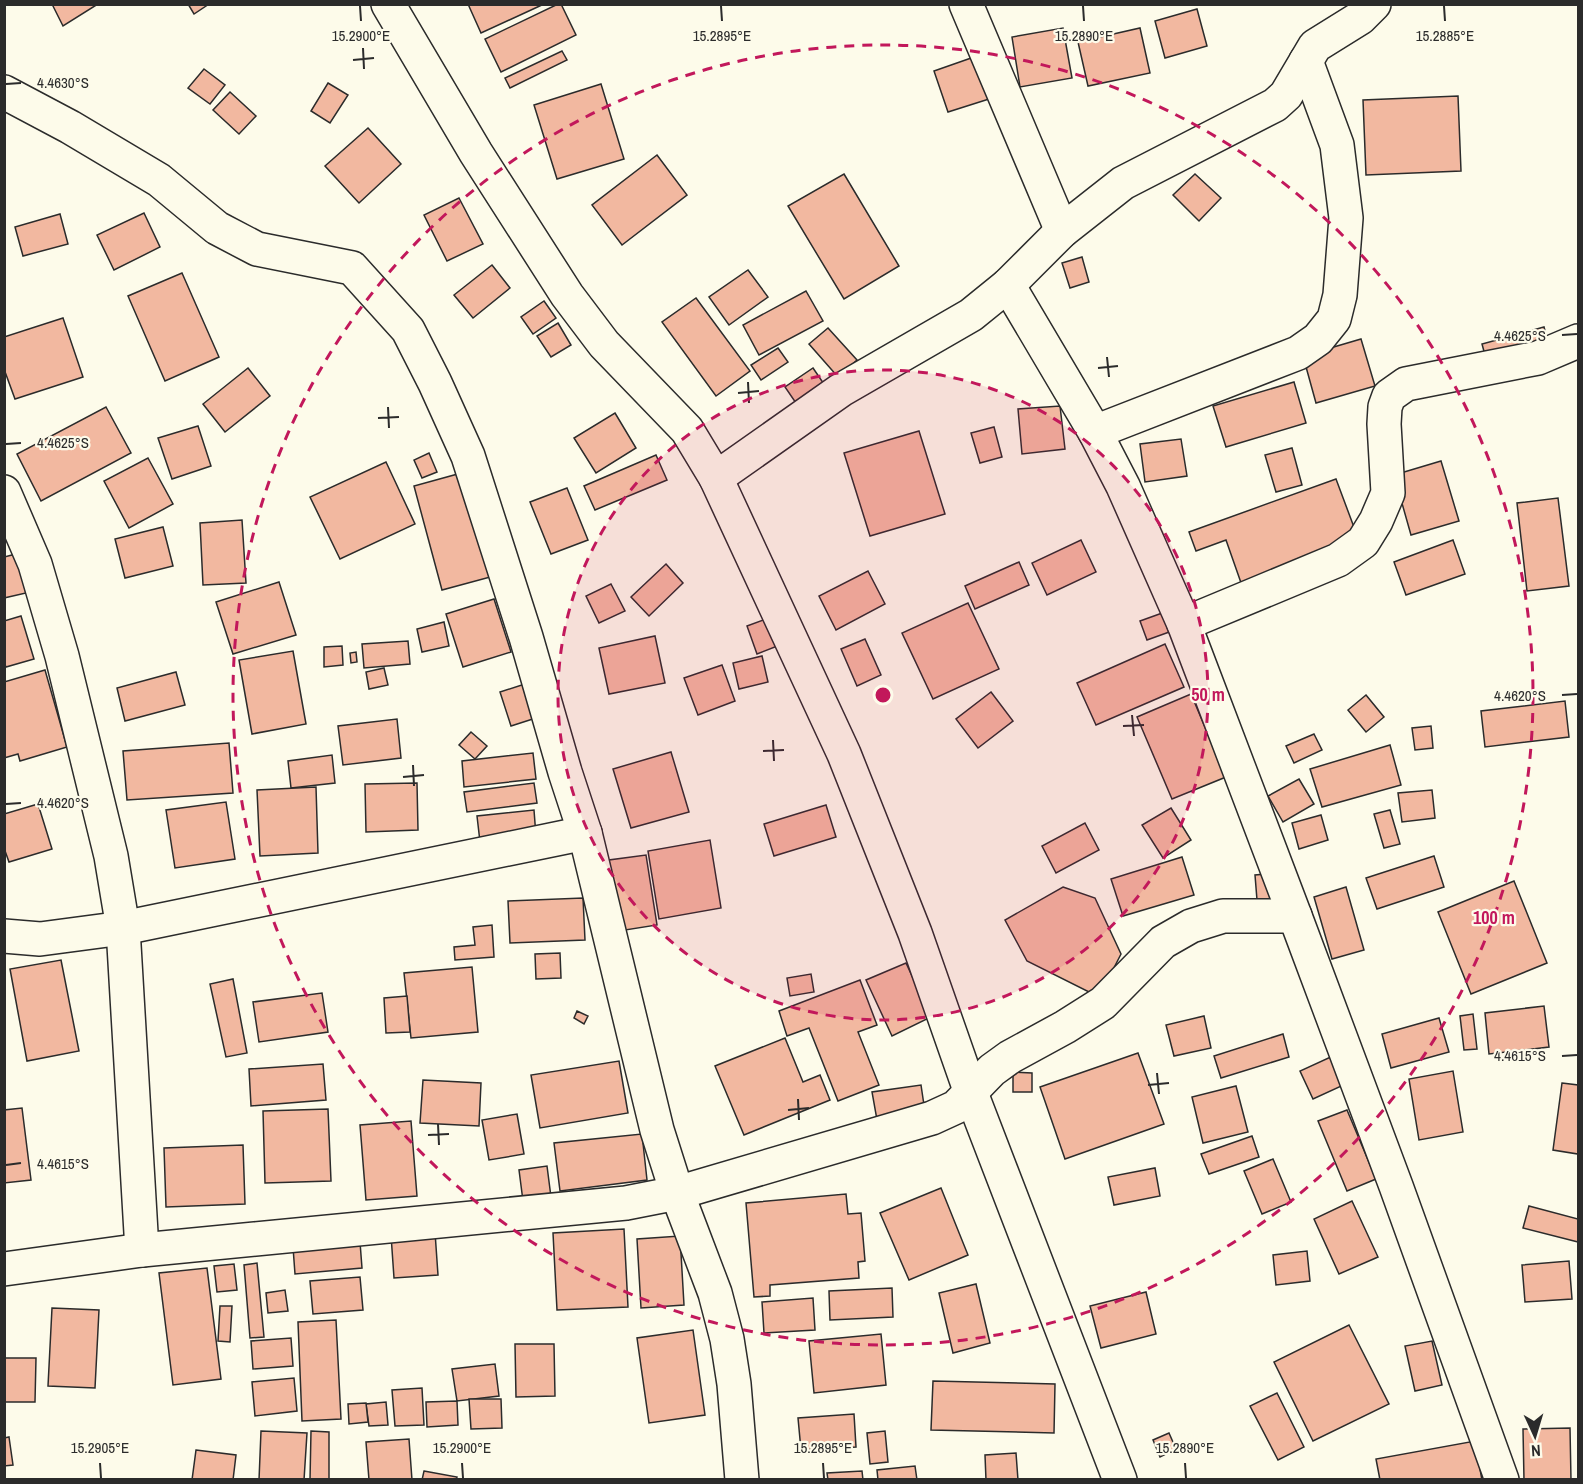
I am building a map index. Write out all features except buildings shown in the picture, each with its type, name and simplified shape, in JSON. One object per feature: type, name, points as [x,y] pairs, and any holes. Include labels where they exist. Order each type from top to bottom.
[{"type":"street","points":[[388,4],[476,153],[567,295],[604,344],[687,430],[716,478],[844,754],[915,933],[971,1093],[1120,1479]]},
{"type":"street","points":[[966,4],[1062,231]]},
{"type":"street","points":[[716,478],[841,390],[971,315],[1008,285],[1062,231],[1123,183],[1275,105],[1286,94],[1315,46],[1360,18],[1374,4]]},
{"type":"street","points":[[1095,432],[1298,353],[1318,339],[1334,319],[1340,295],[1346,218],[1337,145],[1306,61]]},
{"type":"street","points":[[4,92],[70,127],[159,180],[217,228],[257,249],[352,268],[408,330],[468,456],[585,833],[657,1130],[677,1192],[715,1293],[727,1339],[735,1384],[742,1479]]},
{"type":"street","points":[[1008,285],[1095,432],[1123,486],[1184,624],[1400,1197],[1502,1479]]},
{"type":"street","points":[[1184,624],[1338,560],[1362,542],[1376,521],[1388,493],[1384,424],[1385,407],[1389,396],[1406,384],[1538,358],[1578,341]]},
{"type":"street","points":[[4,492],[35,564],[62,656],[111,856],[123,928],[142,1250]]},
{"type":"street","points":[[4,936],[40,939],[123,928],[585,833]]},
{"type":"street","points":[[4,1269],[142,1250],[626,1203],[677,1192],[932,1118],[956,1107],[992,1070],[1010,1057],[1103,1003],[1163,942],[1191,926],[1223,916],[1295,916]]}]
